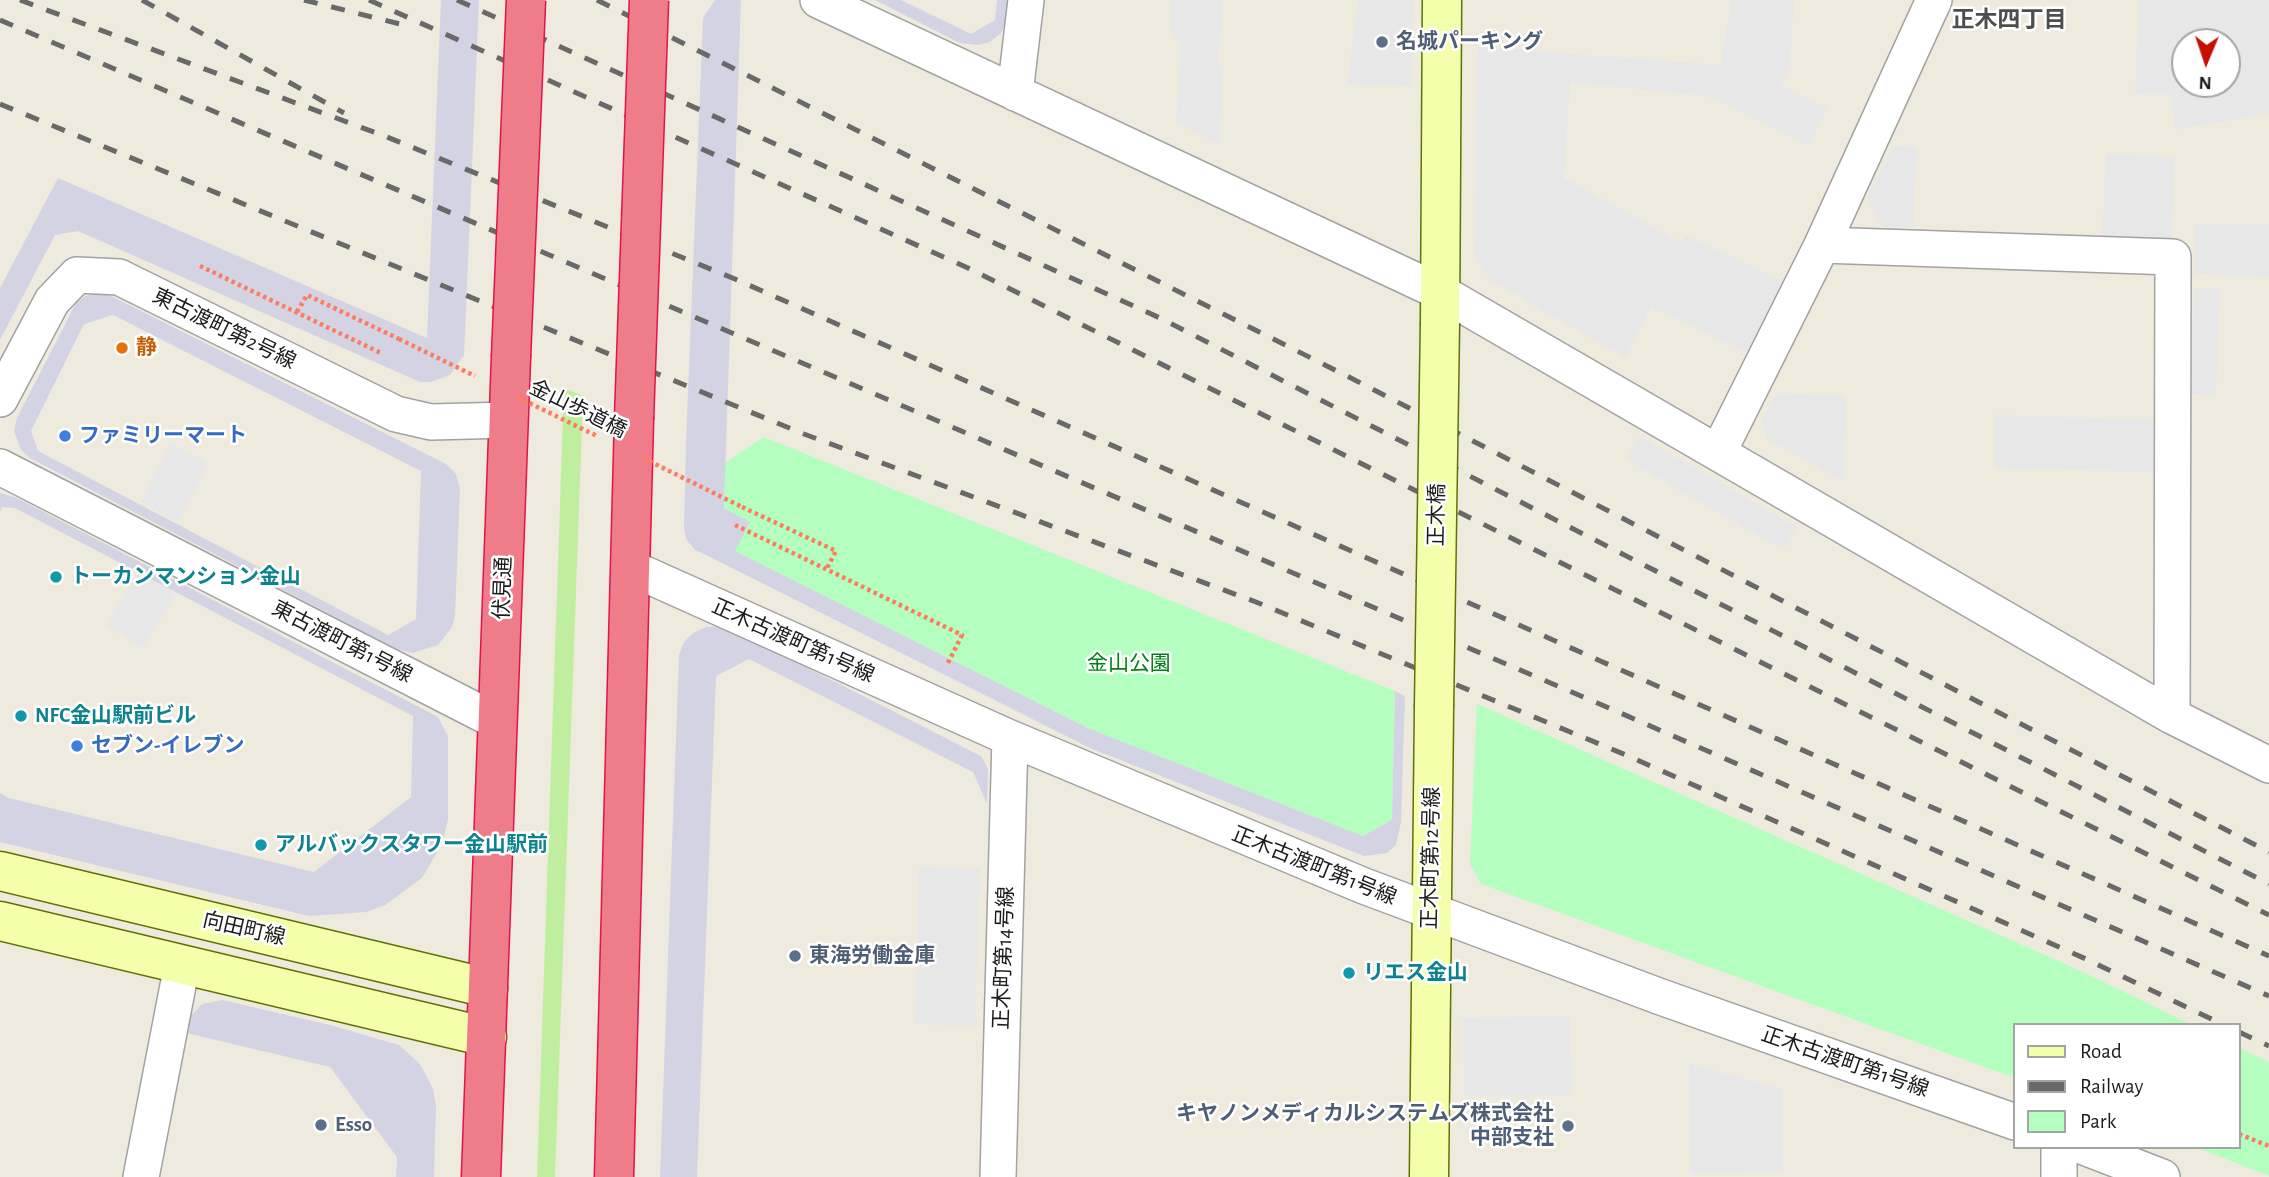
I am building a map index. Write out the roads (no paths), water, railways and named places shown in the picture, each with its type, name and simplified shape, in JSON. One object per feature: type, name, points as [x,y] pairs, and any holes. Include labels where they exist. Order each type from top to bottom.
[{"type":"highway","name":"伏見通","points":[[481,1177],[498,722],[504,388],[526,0]]},
{"type":"highway","points":[[614,1177],[629,567],[625,438],[649,0]]},
{"type":"street","points":[[818,0],[1015,93],[1441,308],[1718,453],[2172,716],[2269,765]]},
{"type":"street","points":[[1015,93],[1026,0]]},
{"type":"street","name":"正木橋","points":[[1434,708],[1441,308],[1442,0]]},
{"type":"street","points":[[1718,453],[1822,245],[1934,0]]},
{"type":"street","points":[[1822,245],[2173,257],[2172,716]]},
{"type":"street","name":"東古渡町第2号線","points":[[0,399],[52,301],[77,275],[119,278],[396,414],[431,422],[504,388]]},
{"type":"street","name":"東古渡町第1号線","points":[[0,467],[498,722]]},
{"type":"street","name":"正木古渡町第1号線","points":[[629,567],[1010,738],[1197,818],[1430,912],[2014,1122]]},
{"type":"street","name":"正木町第12号線","points":[[1429,1177],[1434,708]]},
{"type":"street","name":"正木町第14号線","points":[[998,1177],[1010,738]]},
{"type":"street","name":"向田町線","points":[[0,871],[488,988]]},
{"type":"street","points":[[0,921],[486,1037]]},
{"type":"street","points":[[141,1177],[182,965]]},
{"type":"street","points":[[2059,1149],[2059,1177]]},
{"type":"street","points":[[2089,1149],[2162,1177]]},
{"type":"railway","points":[[20,0],[387,137],[735,279],[2269,956]]},
{"type":"railway","points":[[142,0],[344,113]]},
{"type":"railway","points":[[304,0],[412,27]]},
{"type":"railway","points":[[369,0],[968,268],[2269,915]]},
{"type":"railway","points":[[457,0],[1160,318],[2269,884]]},
{"type":"railway","points":[[597,0],[1349,377],[2269,852]]},
{"type":"railway","points":[[0,20],[1609,708],[2269,996]]},
{"type":"railway","points":[[0,104],[804,434],[1256,602],[1626,755],[2086,959],[2220,1023]]},
{"type":"railway","points":[[2241,1033],[2269,1046]]},
{"type":"place","name":"名城パーキング","points":[[1382,42]]},
{"type":"place","name":"静","points":[[122,348]]},
{"type":"place","name":"ファミリーマート","points":[[65,436]]},
{"type":"place","name":"トーカンマンション金山","points":[[56,577]]},
{"type":"place","name":"NFC金山駅前ビル","points":[[21,716]]},
{"type":"place","name":"セブン-イレブン","points":[[77,746]]},
{"type":"place","name":"アルバックスタワー金山駅前","points":[[261,845]]},
{"type":"place","name":"東海労働金庫","points":[[795,956]]},
{"type":"place","name":"リエス金山","points":[[1349,973]]},
{"type":"place","name":"Esso","points":[[321,1125]]},
{"type":"place","name":"キヤノンメディカルシステムズ株式会社 中部支社","points":[[1568,1126]]},
{"type":"district","name":"正木四丁目","points":[[2009,20]]},
{"type":"park label","name":"金山公園","points":[[1129,664]]}]
